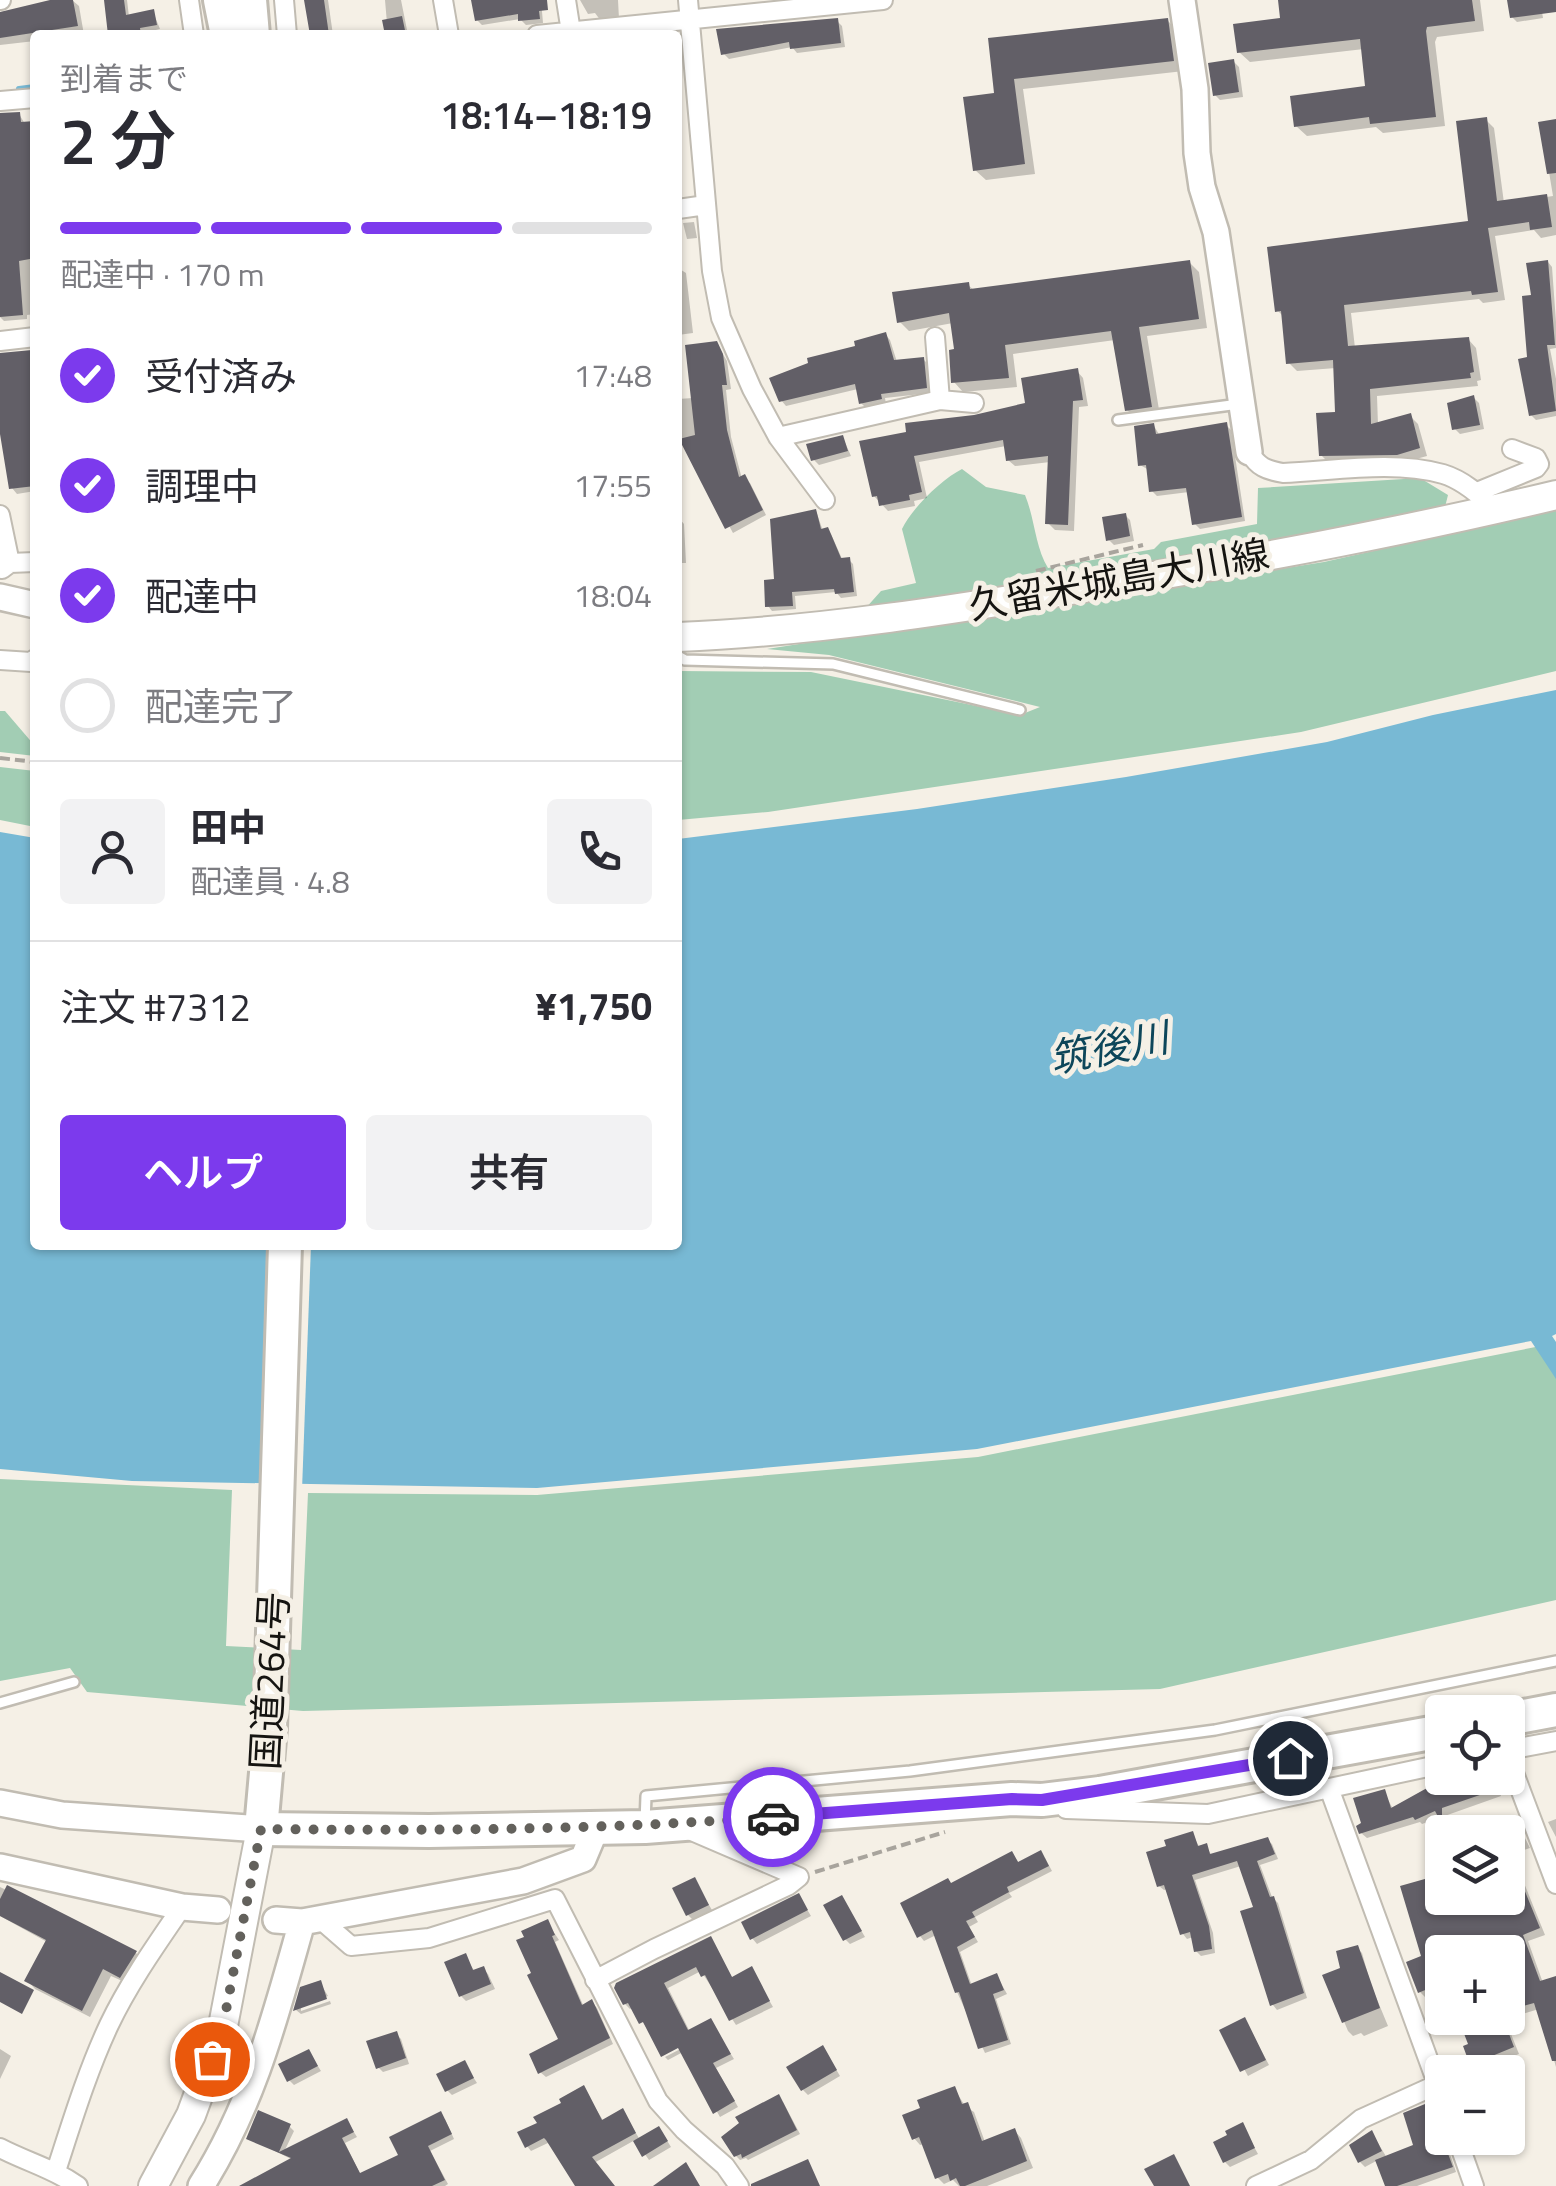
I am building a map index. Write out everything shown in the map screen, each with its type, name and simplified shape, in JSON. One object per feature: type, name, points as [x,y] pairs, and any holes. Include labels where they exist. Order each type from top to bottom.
[{"type":"highway","points":[[220,0],[226,30]]},
{"type":"highway","points":[[250,0],[253,30]]},
{"type":"highway","name":"国道264号","points":[[261,1829],[270,1728],[285,1250]]},
{"type":"highway","points":[[1525,1716],[1556,1710]]},
{"type":"highway","points":[[261,1829],[429,1831],[661,1826],[1012,1799],[1042,1800],[1425,1734]]},
{"type":"main road","name":"久留米城島大川線","points":[[682,637],[793,632],[998,602],[1214,566],[1486,501],[1556,495]]},
{"type":"main road","points":[[153,2186],[191,2115],[222,2031],[261,1829]]},
{"type":"street","points":[[189,0],[193,30]]},
{"type":"street","points":[[284,0],[287,30]]},
{"type":"street","points":[[443,0],[448,30]]},
{"type":"street","points":[[566,0],[571,30]]},
{"type":"street","points":[[688,0],[712,271],[721,318],[778,437],[825,500]]},
{"type":"street","points":[[593,30],[883,0]]},
{"type":"street","points":[[1182,0],[1195,89],[1202,186],[1216,232],[1249,452],[1256,463],[1266,470],[1283,473],[1402,468],[1445,474],[1486,501],[1536,468],[1536,458],[1512,449]]},
{"type":"street","points":[[0,101],[30,98]]},
{"type":"street","points":[[682,208],[706,205]]},
{"type":"street","points":[[0,342],[30,337]]},
{"type":"street","points":[[935,337],[940,400]]},
{"type":"street","points":[[778,437],[940,400],[974,403]]},
{"type":"street","points":[[0,515],[5,567],[30,563]]},
{"type":"street","points":[[0,596],[30,605]]},
{"type":"street","points":[[0,660],[30,662]]},
{"type":"street","points":[[1525,1747],[1556,1741]]},
{"type":"street","points":[[1042,1800],[1072,1811],[1208,1814],[1425,1768]]},
{"type":"street","points":[[1330,1788],[1427,2055]]},
{"type":"street","points":[[1522,1795],[1556,1884]]},
{"type":"street","points":[[0,1803],[62,1815],[261,1829]]},
{"type":"street","points":[[596,1980],[789,1886],[799,1877],[661,1826]]},
{"type":"street","points":[[276,1920],[311,1920],[523,1881],[583,1859],[596,1828]]},
{"type":"street","points":[[0,1867],[182,1907],[218,1910]]},
{"type":"street","points":[[311,1920],[351,1946],[429,1938],[555,1899],[658,2100],[684,2130],[725,2166],[739,2186]]},
{"type":"street","points":[[56,2171],[109,2025],[132,1982],[182,1907]]},
{"type":"street","points":[[201,2186],[222,2152],[260,2071],[311,1920]]},
{"type":"street","points":[[1256,2186],[1311,2160],[1360,2119],[1425,2095]]},
{"type":"street","points":[[0,2148],[40,2168],[56,2171],[78,2186]]},
{"type":"street","points":[[1463,2155],[1474,2186]]},
{"type":"lane","points":[[1118,420],[1242,404]]},
{"type":"lane","points":[[682,658],[833,664],[1020,710]]},
{"type":"lane","points":[[661,1826],[646,1796],[910,1771],[1214,1730],[1556,1661]]},
{"type":"lane","points":[[0,1703],[74,1682]]},
{"type":"path","points":[[0,758],[30,761]]},
{"type":"path","points":[[799,1877],[954,1828]]},
{"type":"green space","points":[[962,469],[986,487],[1025,495],[1048,568],[1154,549],[1161,542],[1257,524],[1258,488],[1420,478],[1448,495],[1445,507],[1218,554],[864,610],[881,591],[916,583],[902,529],[928,495]]},
{"type":"green space","points":[[1556,510],[1556,671],[1301,732],[768,812],[682,820],[682,671],[811,672],[1020,715],[1040,707],[829,655],[767,649],[1324,562]]},
{"type":"green space","points":[[0,711],[5,711],[30,740],[30,755],[0,752]]},
{"type":"green space","points":[[0,767],[30,770],[30,826],[0,820]]},
{"type":"green space","points":[[1556,1343],[1556,1600],[1160,1689],[303,1711],[87,1692],[70,1668],[0,1681],[0,1479],[232,1490],[226,1646],[301,1650],[308,1493],[537,1495],[978,1457]]},
{"type":"water","name":"筑後川","points":[[1556,690],[1556,1334],[1552,1336],[1556,1342],[1556,1379],[1531,1341],[977,1449],[537,1488],[132,1481],[0,1469],[0,832],[30,837],[30,1250],[682,1250],[682,838],[917,809],[1126,777],[1327,742]]},
{"type":"pier","points":[[274,1250],[311,1250],[302,1490],[265,1489]]},
{"type":"building","points":[[50,0],[73,0],[78,26],[30,30],[30,33],[0,38],[0,12]]},
{"type":"building","points":[[104,0],[124,0],[126,15],[154,9],[157,25],[140,30],[107,30]]},
{"type":"building","points":[[304,0],[324,0],[328,30],[309,30]]},
{"type":"building","points":[[471,0],[547,0],[548,10],[539,11],[540,19],[518,21],[518,14],[475,21]]},
{"type":"building","points":[[1278,0],[1472,0],[1475,21],[1427,27],[1436,117],[1370,124],[1369,117],[1294,127],[1290,96],[1365,86],[1360,39],[1237,53],[1233,24],[1280,18]]},
{"type":"building","points":[[1507,0],[1556,0],[1556,12],[1510,18]]},
{"type":"building","points":[[402,16],[405,30],[384,30],[382,20]]},
{"type":"building","points":[[838,18],[841,43],[790,49],[789,42],[721,55],[716,29]]},
{"type":"building","points":[[1168,18],[1174,61],[1014,79],[1025,164],[973,171],[963,97],[994,93],[988,38]]},
{"type":"building","points":[[1234,59],[1239,92],[1213,96],[1208,63]]},
{"type":"building","points":[[20,112],[21,122],[30,121],[30,259],[19,261],[23,315],[0,317],[0,113]]},
{"type":"building","points":[[1487,117],[1497,201],[1547,194],[1552,227],[1530,230],[1529,222],[1488,228],[1498,292],[1472,295],[1471,291],[1344,305],[1348,346],[1469,337],[1474,372],[1470,373],[1471,378],[1370,389],[1371,424],[1411,413],[1420,448],[1397,455],[1319,456],[1316,413],[1335,412],[1333,360],[1286,364],[1281,311],[1275,312],[1267,247],[1468,221],[1456,121]]},
{"type":"building","points":[[1556,119],[1556,173],[1547,174],[1538,122]]},
{"type":"building","points":[[1190,260],[1199,319],[1139,327],[1152,407],[1125,411],[1111,331],[1005,345],[1009,378],[951,383],[949,350],[954,349],[949,313],[897,323],[892,292],[969,282],[970,289]]},
{"type":"building","points":[[1548,260],[1555,345],[1547,345],[1556,411],[1529,416],[1518,359],[1527,357],[1522,296],[1531,295],[1526,263]]},
{"type":"building","points":[[886,332],[894,360],[924,357],[927,388],[881,394],[882,399],[859,404],[855,384],[779,402],[769,378],[808,363],[807,358],[855,346],[854,341]]},
{"type":"building","points":[[717,341],[727,385],[722,385],[727,430],[739,477],[745,474],[763,510],[725,529],[682,445],[682,438],[695,435],[685,345]]},
{"type":"building","points":[[30,350],[30,487],[9,489],[0,434],[0,353]]},
{"type":"building","points":[[1078,368],[1083,400],[1073,401],[1068,525],[1045,524],[1048,456],[1006,461],[1003,440],[914,456],[922,492],[909,495],[910,500],[879,506],[877,496],[872,497],[859,441],[906,432],[905,423],[974,415],[1025,403],[1021,378]]},
{"type":"building","points":[[1474,395],[1480,425],[1452,430],[1447,403]]},
{"type":"building","points":[[1227,422],[1242,517],[1192,525],[1186,488],[1149,492],[1146,465],[1138,466],[1134,426],[1154,423],[1156,434]]},
{"type":"building","points":[[843,435],[848,451],[811,461],[806,444]]},
{"type":"building","points":[[816,509],[821,529],[828,527],[841,558],[850,557],[854,592],[792,592],[793,606],[765,607],[764,580],[774,579],[770,519]]},
{"type":"building","points":[[1126,513],[1130,536],[1106,541],[1102,517]]},
{"type":"building","points":[[1385,1789],[1391,1808],[1425,1789],[1425,1795],[1480,1795],[1442,1808],[1442,1815],[1435,1811],[1359,1834],[1356,1826],[1361,1823],[1353,1798]]},
{"type":"building","points":[[1193,1831],[1198,1846],[1207,1843],[1210,1854],[1268,1837],[1275,1854],[1257,1861],[1270,1897],[1274,1896],[1304,1993],[1270,2006],[1240,1911],[1253,1907],[1237,1861],[1192,1875],[1209,1926],[1212,1949],[1194,1952],[1190,1932],[1180,1935],[1164,1885],[1157,1887],[1146,1852],[1166,1846],[1164,1840]]},
{"type":"building","points":[[1041,1850],[1049,1866],[1007,1887],[1009,1892],[972,1912],[975,1917],[966,1921],[975,1937],[957,1947],[970,1984],[997,1973],[1004,1990],[993,1994],[1008,2040],[978,2049],[932,1930],[917,1938],[900,1903],[948,1878],[951,1883],[1012,1851],[1018,1862]]},
{"type":"building","points":[[695,1877],[709,1905],[686,1916],[672,1888]]},
{"type":"building","points":[[1425,1879],[1425,1915],[1525,1915],[1525,1891],[1540,1928],[1523,1935],[1425,1935],[1425,1990],[1418,1993],[1406,1962],[1421,1956],[1400,1886]]},
{"type":"building","points":[[7,1885],[137,1951],[120,1978],[103,1969],[82,2011],[24,1981],[46,1940],[0,1916],[0,1899]]},
{"type":"building","points":[[799,1893],[808,1910],[750,1940],[741,1922]]},
{"type":"building","points":[[842,1895],[862,1931],[843,1941],[823,1905]]},
{"type":"building","points":[[548,1919],[582,2005],[592,1999],[610,2038],[538,2074],[529,2054],[558,2039],[527,1975],[531,1973],[516,1940],[524,1937],[521,1931]]},
{"type":"building","points":[[711,1936],[732,1977],[752,1966],[770,2001],[729,2021],[705,1975],[701,1977],[696,1967],[664,1983],[688,2030],[711,2018],[731,2054],[713,2063],[735,2101],[713,2114],[678,2048],[661,2057],[643,2022],[639,2024],[614,1988],[616,1983]]},
{"type":"building","points":[[1525,1940],[1540,1981],[1556,1976],[1556,2061],[1552,2061],[1534,2003],[1525,2005]]},
{"type":"building","points":[[1358,1945],[1380,2008],[1342,2023],[1322,1975],[1340,1968],[1336,1951]]},
{"type":"building","points":[[466,1953],[473,1970],[484,1966],[491,1984],[459,1997],[444,1962]]},
{"type":"building","points":[[0,1972],[34,1990],[22,2014],[0,2002]]},
{"type":"building","points":[[321,1980],[327,1999],[293,2011],[300,1987]]},
{"type":"building","points":[[1245,2017],[1266,2060],[1240,2072],[1219,2030]]},
{"type":"building","points":[[397,2031],[406,2058],[376,2069],[366,2041]]},
{"type":"building","points":[[1465,2035],[1509,2035],[1514,2047],[1494,2055],[1466,2055],[1463,2046],[1468,2044]]},
{"type":"building","points":[[823,2045],[837,2070],[801,2091],[786,2067]]},
{"type":"building","points":[[309,2049],[318,2066],[287,2082],[278,2064]]},
{"type":"building","points":[[465,2060],[474,2078],[445,2092],[436,2074]]},
{"type":"building","points":[[584,2085],[602,2120],[623,2108],[636,2133],[592,2157],[615,2186],[575,2186],[544,2138],[525,2148],[517,2132],[537,2123],[533,2117],[561,2103],[559,2099]]},
{"type":"building","points":[[955,2086],[962,2104],[968,2102],[982,2141],[1015,2128],[1027,2161],[965,2186],[960,2186],[956,2178],[950,2181],[948,2174],[935,2179],[919,2137],[912,2140],[902,2115],[920,2108],[917,2100]]},
{"type":"building","points":[[779,2094],[797,2130],[742,2158],[741,2154],[734,2157],[721,2137],[739,2123],[735,2117]]},
{"type":"building","points":[[1425,2104],[1425,2155],[1448,2155],[1453,2167],[1397,2186],[1385,2186],[1375,2160],[1413,2145],[1403,2113]]},
{"type":"building","points":[[258,2110],[291,2124],[279,2152],[347,2118],[354,2132],[342,2138],[360,2173],[398,2155],[389,2137],[441,2111],[452,2134],[428,2146],[445,2180],[432,2186],[239,2186],[291,2158],[246,2139]]},
{"type":"building","points":[[1243,2122],[1255,2148],[1223,2163],[1213,2142]]},
{"type":"building","points":[[659,2126],[668,2141],[642,2157],[633,2141]]},
{"type":"building","points":[[1372,2130],[1382,2151],[1358,2163],[1349,2145]]},
{"type":"building","points":[[1174,2154],[1190,2186],[1154,2186],[1144,2169]]},
{"type":"building","points":[[808,2159],[820,2186],[751,2186],[751,2184]]},
{"type":"building","points":[[686,2162],[700,2186],[653,2186]]},
{"type":"waterway","points":[[19,89],[30,88]]},
{"type":"way so far","points":[[212,2059],[222,2031],[261,1829],[645,1827],[773,1817]]},
{"type":"route","points":[[773,1817],[1042,1800],[1290,1758]]}]
